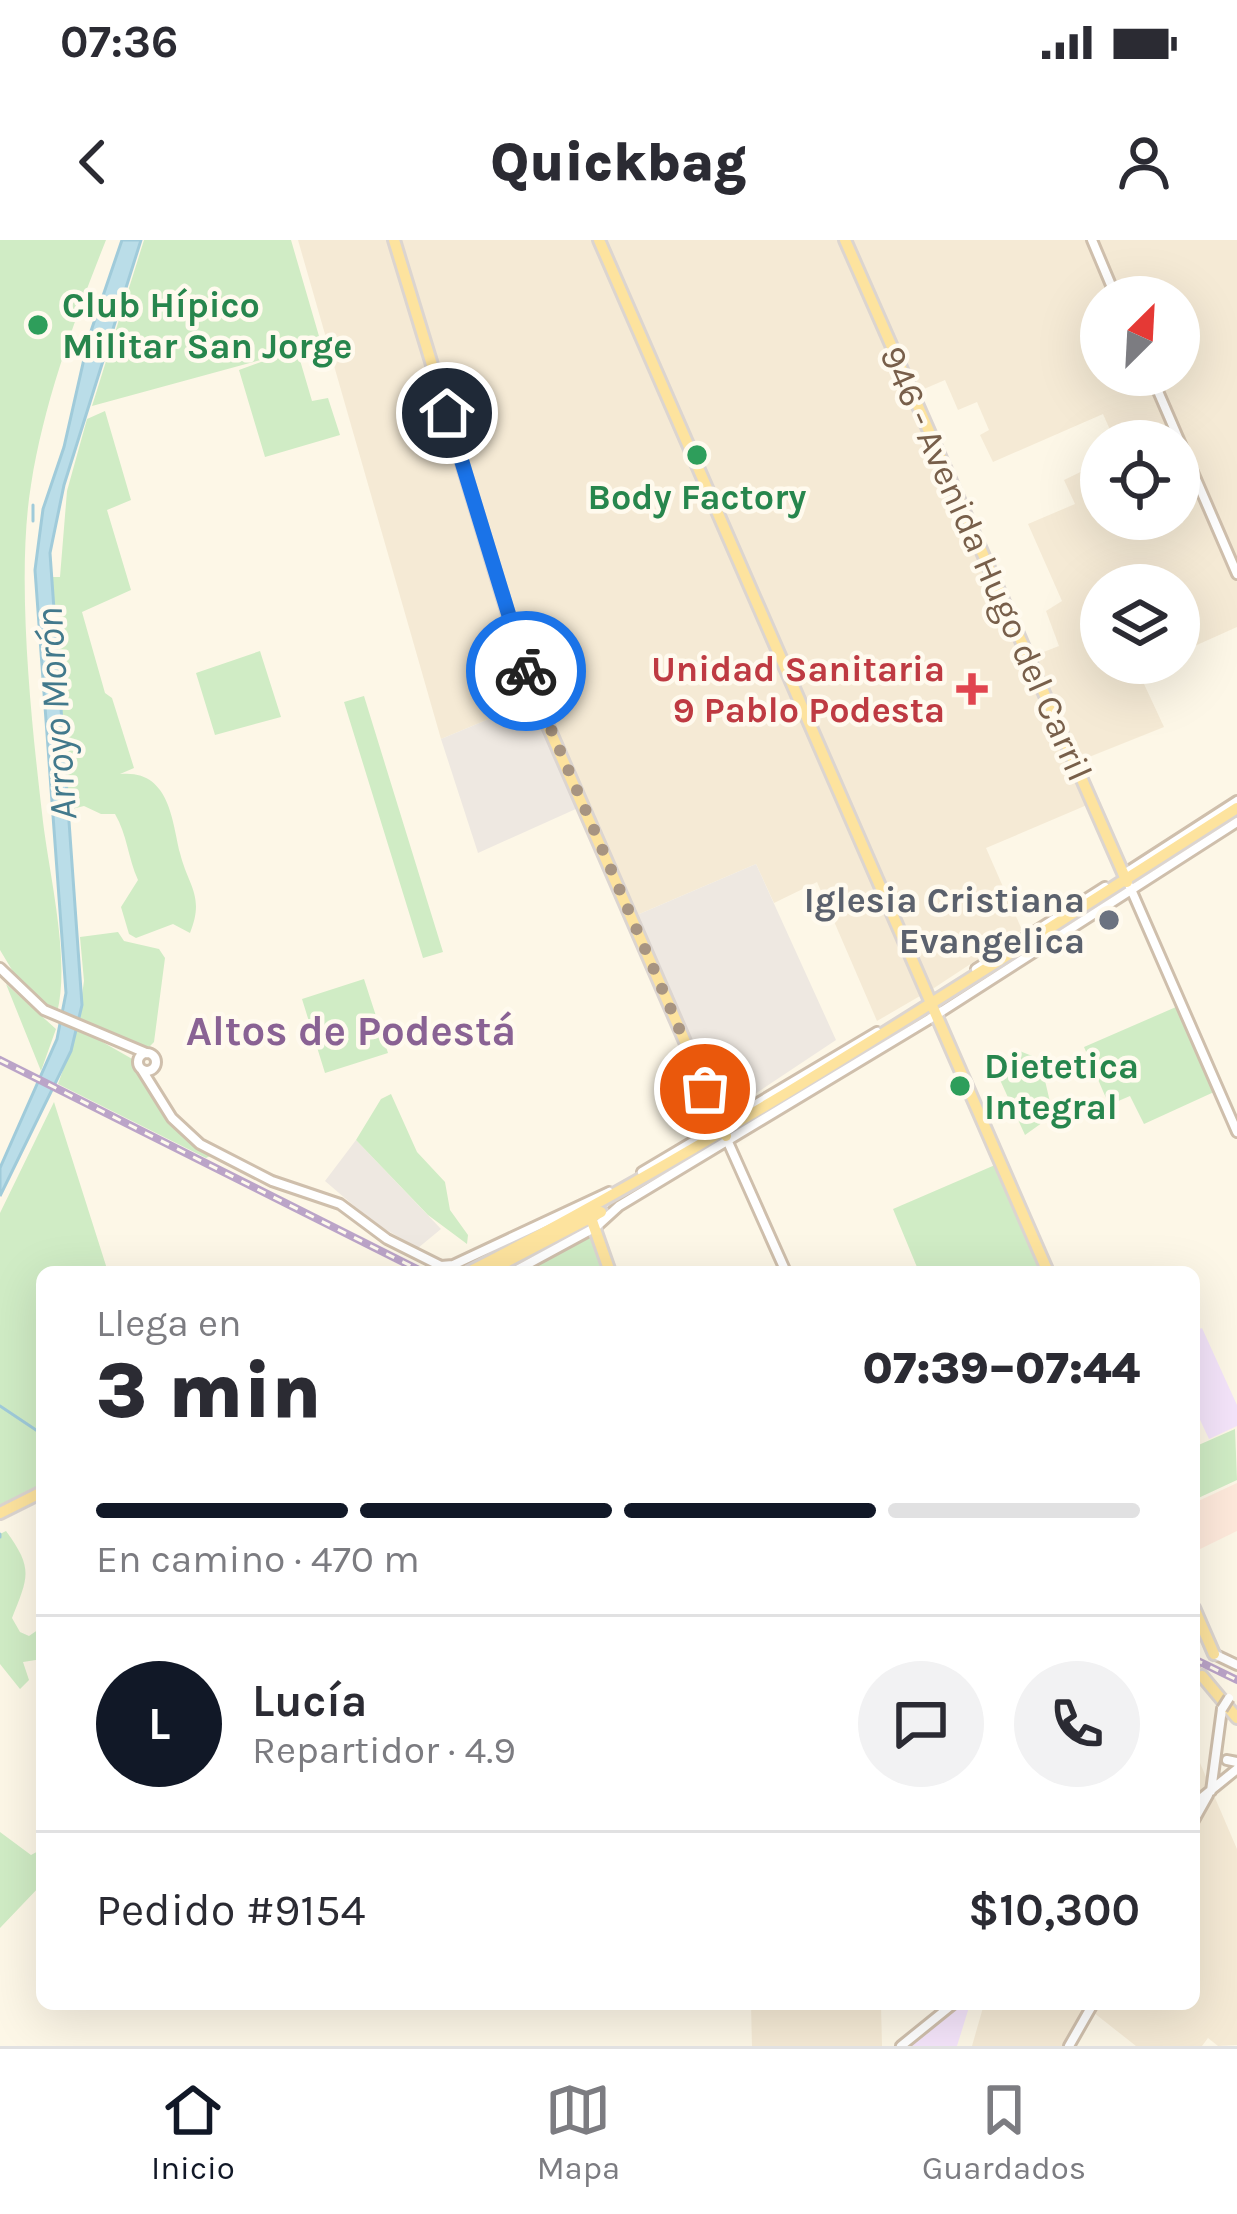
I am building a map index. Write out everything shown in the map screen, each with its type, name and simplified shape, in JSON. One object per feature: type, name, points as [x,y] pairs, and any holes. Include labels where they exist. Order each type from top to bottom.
[{"type":"main road","points":[[394,240],[529,680],[724,1133]]},
{"type":"main road","points":[[599,240],[1045,1266]]},
{"type":"main road","name":"946 - Avenida Hugo del Carril","points":[[845,240],[1127,882]]},
{"type":"main road","points":[[489,1266],[681,1167],[724,1133],[932,1007],[1237,811]]},
{"type":"main road","points":[[588,1215],[857,1059],[1004,954],[1127,882]]},
{"type":"main road","points":[[627,1189],[640,1173]]},
{"type":"main road","points":[[588,1215],[608,1266]]},
{"type":"main road","points":[[0,1517],[36,1499]]},
{"type":"main road","points":[[1200,1622],[1214,1654]]},
{"type":"main road","points":[[1202,1676],[1237,1718]]},
{"type":"street","points":[[1091,240],[1107,276]]},
{"type":"street","points":[[1160,396],[1237,574]]},
{"type":"street","points":[[1127,882],[1237,1132]]},
{"type":"street","points":[[0,968],[28,999],[50,1013],[119,1046],[154,1056],[151,1071],[140,1066]]},
{"type":"street","points":[[119,1046],[159,1091],[170,1115],[200,1144],[272,1181],[340,1204],[387,1239],[442,1266],[501,1240],[588,1215]]},
{"type":"street","points":[[140,1066],[146,1053]]},
{"type":"street","points":[[157,1072],[159,1091]]},
{"type":"street","points":[[520,1266],[640,1173],[724,1133],[783,1266]]},
{"type":"street","points":[[466,1257],[467,1266]]},
{"type":"street","points":[[1214,1654],[1237,1665]]},
{"type":"street","points":[[1200,1800],[1210,1792],[1222,1709],[1233,1697]]},
{"type":"street","points":[[1218,1739],[1231,1768]]},
{"type":"street","points":[[1215,1769],[1231,1768]]},
{"type":"street","points":[[1215,1769],[1231,1768]]},
{"type":"street","points":[[1200,1810],[1231,1768]]},
{"type":"street","points":[[901,2046],[945,2010]]},
{"type":"street","points":[[1070,2046],[1090,2010]]},
{"type":"shaded area","points":[[298,240],[391,240],[535,700],[441,739]]},
{"type":"shaded area","points":[[397,240],[595,240],[920,996],[877,1021],[817,882],[774,903],[756,864],[637,915],[532,681]]},
{"type":"shaded area","points":[[601,240],[838,240],[1087,805],[986,848],[1022,930],[931,990]]},
{"type":"shaded area","points":[[851,240],[1087,240],[1103,276],[1080,276],[1080,396],[1155,396],[1166,420],[1106,420],[1103,414],[1080,420],[1080,424],[993,462],[980,435],[989,430],[977,402],[958,410],[945,380],[917,392]]},
{"type":"shaded area","points":[[1094,240],[1237,240],[1237,568],[1200,483],[1200,420],[1173,420],[1162,396],[1200,396],[1200,276],[1110,276]]},
{"type":"shaded area","points":[[1080,472],[1080,540],[1200,540],[1200,498],[1237,582],[1237,627],[1200,644],[1200,564],[1080,564],[1080,684],[1144,684],[1164,727],[1079,761],[1033,656],[1059,646],[1046,611],[1062,601],[1028,524],[1075,504],[1064,480]]},
{"type":"shaded area","points":[[535,700],[578,808],[478,853],[441,739]]},
{"type":"shaded area","points":[[756,864],[836,1040],[722,1116],[637,915]]},
{"type":"shaded area","points":[[356,1140],[441,1229],[418,1248],[374,1223],[325,1181]]},
{"type":"shaded area","points":[[1200,1329],[1237,1405],[1237,1426],[1209,1439],[1200,1420]]},
{"type":"shaded area","points":[[1237,1483],[1237,1531],[1200,1549],[1200,1500]]},
{"type":"shaded area","points":[[1200,1763],[1237,1849],[1237,2045],[1218,2046],[1208,2038],[1202,2046],[1136,2046],[1090,2010],[1200,2010]]},
{"type":"shaded area","points":[[751,2010],[881,2010],[882,2046],[752,2046]]},
{"type":"shaded area","points":[[950,2010],[968,2010],[957,2046],[910,2043]]},
{"type":"shaded area","points":[[982,2010],[1088,2010],[1068,2046],[972,2046]]},
{"type":"green space","points":[[0,240],[106,240],[52,392],[27,521],[27,648],[60,941],[57,1013],[21,985],[0,950]]},
{"type":"green space","points":[[144,240],[291,240],[321,343],[297,350],[312,401],[328,398],[340,435],[265,457],[239,370],[286,353],[92,406]]},
{"type":"green space","points":[[105,411],[131,500],[107,510],[131,590],[82,612],[105,693],[112,698],[134,768],[120,774],[149,779],[170,812],[196,900],[190,933],[173,924],[136,938],[129,934],[121,907],[138,880],[119,822],[115,814],[84,806],[68,810],[51,577],[60,577],[67,491],[87,419]]},
{"type":"green space","points":[[260,651],[281,717],[215,735],[196,673]]},
{"type":"green space","points":[[364,696],[443,952],[423,958],[344,702]]},
{"type":"green space","points":[[118,932],[124,941],[159,949],[165,958],[154,1042],[145,1051],[78,1023],[84,981],[80,937]]},
{"type":"green space","points":[[364,979],[388,1053],[325,1073],[302,999]]},
{"type":"green space","points":[[6,984],[56,1029],[41,1071]]},
{"type":"green space","points":[[1176,1007],[1214,1092],[1144,1124],[1130,1096],[1109,1105],[1084,1047]]},
{"type":"green space","points":[[78,1028],[134,1060],[178,1129],[212,1155],[206,1158],[58,1084]]},
{"type":"green space","points":[[1017,1050],[1040,1059],[1053,1115],[1025,1135],[996,1071],[1017,1060]]},
{"type":"green space","points":[[391,1094],[417,1152],[445,1182],[450,1210],[468,1235],[467,1244],[428,1215],[356,1140],[381,1099]]},
{"type":"green space","points":[[54,1102],[106,1266],[36,1266],[36,1490],[0,1507],[0,1213]]},
{"type":"green space","points":[[995,1165],[1038,1266],[917,1266],[893,1209]]},
{"type":"green space","points":[[587,1235],[595,1238],[603,1266],[530,1266]]},
{"type":"green space","points":[[1235,1429],[1237,1480],[1200,1497],[1200,1444]]},
{"type":"green space","points":[[6,1531],[26,1573],[12,1618],[20,1632],[29,1636],[36,1631],[36,1660],[23,1662],[29,1680],[20,1689],[0,1664],[0,1534]]},
{"type":"green space","points":[[0,1832],[31,1855],[36,1852],[36,1890],[0,1928]]},
{"type":"water","name":"Arroyo Morón","points":[[122,240],[141,240],[64,485],[50,553],[82,1005],[71,1051],[0,1196],[0,1168],[57,1039],[66,993],[35,570],[43,509],[64,447],[89,337]]},
{"type":"waterway","points":[[33,505],[33,521]]},
{"type":"waterway","points":[[0,1406],[36,1430]]},
{"type":"tunnel","points":[[1200,1672],[1202,1676]]},
{"type":"railway","points":[[0,1060],[411,1266]]},
{"type":"railway","points":[[1200,1662],[1237,1680]]},
{"type":"way so far","points":[[526,671],[705,1089]]},
{"type":"place","name":"Club Hípico Militar San Jorge","points":[[38,325]]},
{"type":"place","name":"Body Factory","points":[[697,455]]},
{"type":"place","name":"Unidad Sanitaria 9 Pablo Podesta","points":[[972,689]]},
{"type":"place","name":"Iglesia Cristiana Evangelica","points":[[1109,920]]},
{"type":"place","name":"Dietetica Integral","points":[[960,1086]]},
{"type":"district","name":"Altos de Podestá","points":[[351,1030]]},
{"type":"route","points":[[447,413],[526,671]]}]
